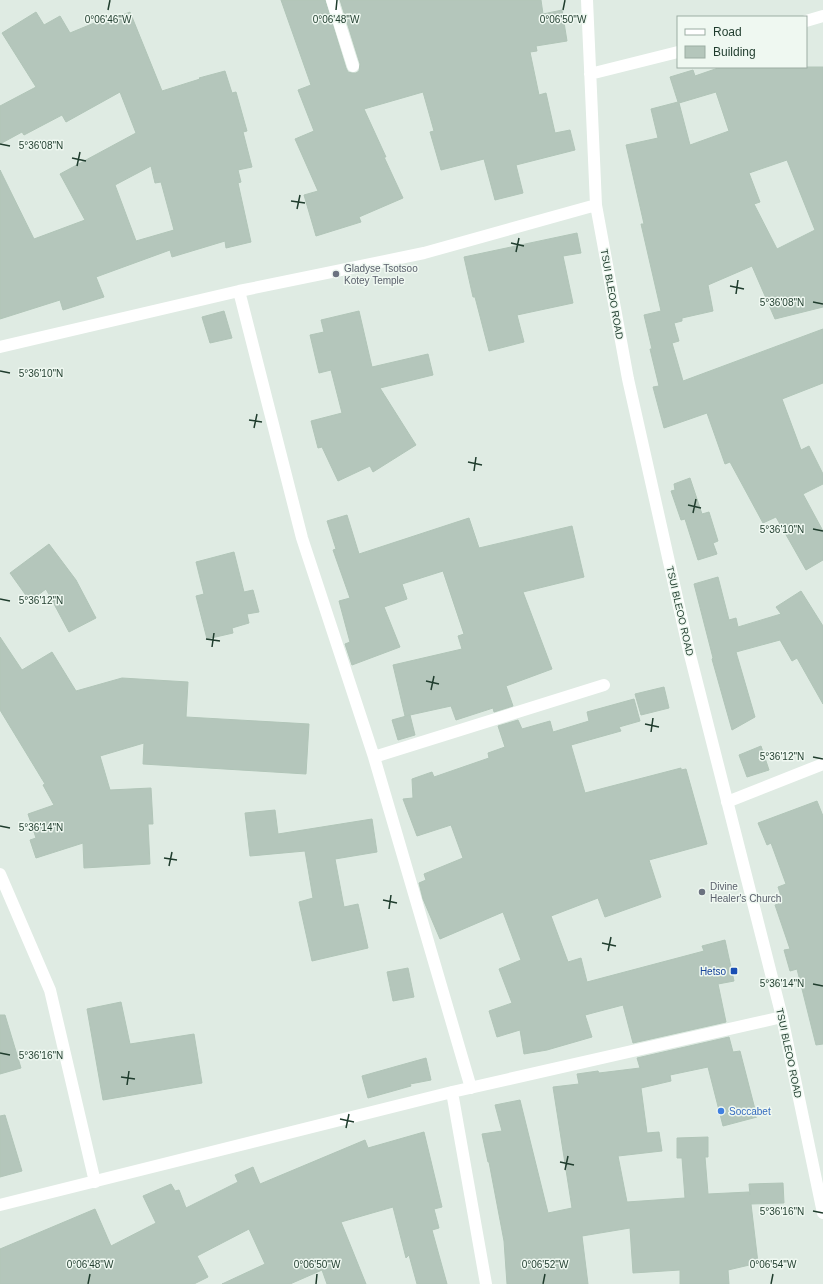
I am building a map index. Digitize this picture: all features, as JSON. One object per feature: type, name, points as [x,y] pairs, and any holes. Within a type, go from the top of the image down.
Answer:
[{"type":"street","points":[[332,0],[353,66]]},
{"type":"street","name":"TSUI BLEOO ROAD","points":[[587,0],[596,205],[628,379],[689,651],[782,1017],[823,1213]]},
{"type":"street","points":[[807,21],[823,16]]},
{"type":"street","points":[[590,74],[677,52]]},
{"type":"street","points":[[0,347],[239,292],[424,253],[596,205]]},
{"type":"street","points":[[239,292],[302,538],[374,757],[471,1088]]},
{"type":"street","points":[[374,757],[604,685]]},
{"type":"street","points":[[727,802],[823,764]]},
{"type":"street","points":[[0,874],[50,990],[95,1182]]},
{"type":"street","points":[[0,1205],[452,1092],[782,1017]]},
{"type":"street","points":[[452,1092],[486,1284]]},
{"type":"building","points":[[281,0],[325,0],[346,68],[348,72],[352,73],[359,71],[360,64],[340,0],[541,0],[543,14],[562,10],[567,41],[536,46],[537,51],[530,52],[539,95],[546,93],[555,133],[570,130],[575,150],[516,165],[523,193],[495,200],[484,159],[441,170],[430,132],[434,131],[423,92],[364,109],[403,198],[359,217],[361,222],[316,236],[304,195],[318,191],[295,139],[314,131],[298,90],[311,85]]},
{"type":"building","points":[[36,12],[44,25],[60,16],[70,33],[116,14],[117,17],[130,12],[162,91],[225,71],[232,93],[236,92],[247,131],[243,132],[252,167],[238,170],[241,182],[238,183],[251,242],[226,248],[225,241],[172,257],[170,250],[96,277],[104,297],[63,310],[60,300],[0,319],[0,170],[34,239],[85,220],[60,174],[136,133],[120,92],[66,122],[62,115],[24,135],[22,132],[0,144],[0,106],[36,87],[2,33]],"holes":[[[151,166],[155,183],[161,182],[174,230],[136,241],[115,185]]]},
{"type":"building","points":[[823,67],[823,307],[775,319],[752,266],[708,285],[713,311],[682,318],[682,321],[674,323],[679,341],[672,343],[683,381],[823,329],[823,383],[782,399],[801,450],[809,446],[823,474],[823,484],[803,494],[823,531],[823,560],[806,570],[776,517],[763,523],[730,462],[725,464],[707,413],[664,428],[653,387],[659,386],[644,315],[661,311],[641,224],[644,224],[626,145],[658,138],[651,109],[678,102],[670,77],[693,70],[695,76],[718,68]],"holes":[[[716,92],[729,131],[690,145],[679,103]],[[787,160],[815,230],[777,249],[754,204],[760,202],[749,173]]]},
{"type":"building","points":[[577,233],[581,253],[563,256],[573,303],[517,315],[524,342],[489,351],[475,297],[473,297],[464,257]]},
{"type":"building","points":[[224,311],[232,338],[210,343],[202,317]]},
{"type":"building","points":[[359,311],[372,367],[428,354],[433,375],[380,388],[416,445],[373,472],[370,466],[338,481],[322,447],[318,448],[311,421],[342,413],[331,370],[319,373],[310,335],[324,332],[321,320]]},
{"type":"building","points":[[690,478],[702,514],[709,512],[718,541],[713,543],[717,554],[698,560],[685,519],[681,520],[671,491],[675,490],[674,484]]},
{"type":"building","points":[[347,515],[359,554],[469,518],[479,548],[572,526],[584,577],[523,592],[552,669],[506,686],[513,706],[494,712],[493,708],[456,720],[451,706],[405,716],[393,665],[462,649],[458,636],[464,634],[443,571],[402,584],[407,599],[384,607],[400,647],[352,665],[345,644],[350,642],[339,601],[350,598],[333,550],[336,549],[327,521]]},
{"type":"building","points":[[49,544],[76,580],[96,618],[69,632],[46,589],[30,601],[10,573]]},
{"type":"building","points":[[234,552],[244,592],[253,590],[259,612],[247,614],[249,623],[232,628],[233,633],[207,639],[196,596],[204,594],[196,562]]},
{"type":"building","points":[[718,577],[729,620],[736,618],[738,627],[781,614],[776,607],[801,591],[823,626],[823,704],[797,658],[792,661],[780,640],[736,652],[755,717],[732,730],[712,659],[713,658],[694,584]]},
{"type":"building","points":[[0,637],[22,670],[52,652],[76,691],[122,678],[188,682],[186,717],[309,724],[306,774],[143,764],[144,743],[100,756],[110,790],[151,788],[153,824],[148,824],[150,864],[84,868],[83,843],[36,858],[30,840],[36,838],[28,814],[54,805],[43,785],[45,784],[0,710]]},
{"type":"building","points":[[664,687],[669,708],[641,715],[635,694]]},
{"type":"building","points":[[634,699],[640,721],[619,727],[621,731],[571,745],[585,793],[681,768],[681,770],[686,769],[707,844],[649,860],[661,897],[605,917],[598,898],[551,916],[568,962],[581,958],[587,982],[704,951],[702,946],[725,940],[734,981],[718,984],[726,1022],[633,1043],[623,1005],[585,1015],[592,1037],[547,1050],[524,1054],[520,1030],[497,1037],[489,1011],[512,1003],[499,969],[521,960],[503,912],[440,939],[423,899],[419,883],[426,880],[424,874],[463,858],[451,825],[417,836],[403,799],[413,798],[412,779],[432,772],[434,777],[489,758],[488,753],[505,747],[498,726],[518,720],[522,729],[550,721],[553,732],[589,721],[587,712]]},
{"type":"building","points":[[410,715],[415,735],[398,740],[392,720]]},
{"type":"building","points":[[761,746],[769,770],[747,777],[739,755]]},
{"type":"building","points":[[817,801],[823,816],[823,1044],[816,1045],[797,969],[790,971],[784,950],[790,949],[775,905],[783,902],[778,887],[786,884],[771,843],[767,845],[758,823]]},
{"type":"building","points":[[275,810],[278,834],[372,819],[377,852],[335,859],[344,907],[358,904],[368,948],[312,961],[299,902],[313,898],[305,851],[250,856],[245,813]]},
{"type":"building","points":[[408,968],[414,997],[393,1001],[387,972]]},
{"type":"building","points":[[121,1002],[130,1044],[194,1034],[202,1083],[103,1100],[87,1009]]},
{"type":"building","points":[[0,1015],[5,1015],[21,1068],[0,1074]]},
{"type":"building","points":[[729,1037],[733,1052],[740,1051],[757,1117],[723,1126],[708,1067],[670,1075],[671,1081],[641,1088],[647,1133],[659,1132],[662,1151],[618,1156],[627,1202],[685,1198],[682,1158],[677,1158],[677,1138],[708,1137],[708,1157],[705,1157],[708,1194],[749,1192],[750,1195],[749,1184],[783,1183],[784,1203],[751,1204],[758,1263],[728,1270],[729,1284],[680,1284],[680,1270],[633,1273],[630,1228],[582,1236],[588,1284],[507,1284],[504,1241],[489,1162],[482,1134],[502,1131],[495,1105],[520,1100],[548,1213],[572,1208],[553,1087],[579,1084],[577,1074],[640,1068],[637,1058]]},
{"type":"building","points":[[426,1058],[431,1080],[410,1084],[411,1086],[368,1098],[362,1076]]},
{"type":"building","points":[[5,1115],[22,1171],[0,1177],[0,1116]]},
{"type":"building","points":[[424,1132],[442,1207],[434,1209],[439,1228],[432,1230],[447,1284],[417,1284],[409,1255],[406,1258],[393,1207],[341,1222],[366,1284],[327,1284],[322,1270],[290,1284],[222,1284],[265,1264],[249,1229],[197,1256],[208,1277],[194,1284],[0,1284],[0,1249],[95,1209],[111,1246],[156,1223],[143,1196],[171,1184],[175,1191],[179,1190],[186,1208],[238,1182],[235,1175],[253,1167],[260,1184],[365,1140],[368,1148]]},
{"type":"place","name":"Gladyse Tsotsoo Kotey Temple","points":[[336,274]]},
{"type":"place","name":"Divine Healer's Church","points":[[702,892]]},
{"type":"place","name":"Hetso","points":[[734,971]]},
{"type":"place","name":"Soccabet","points":[[721,1111]]}]
